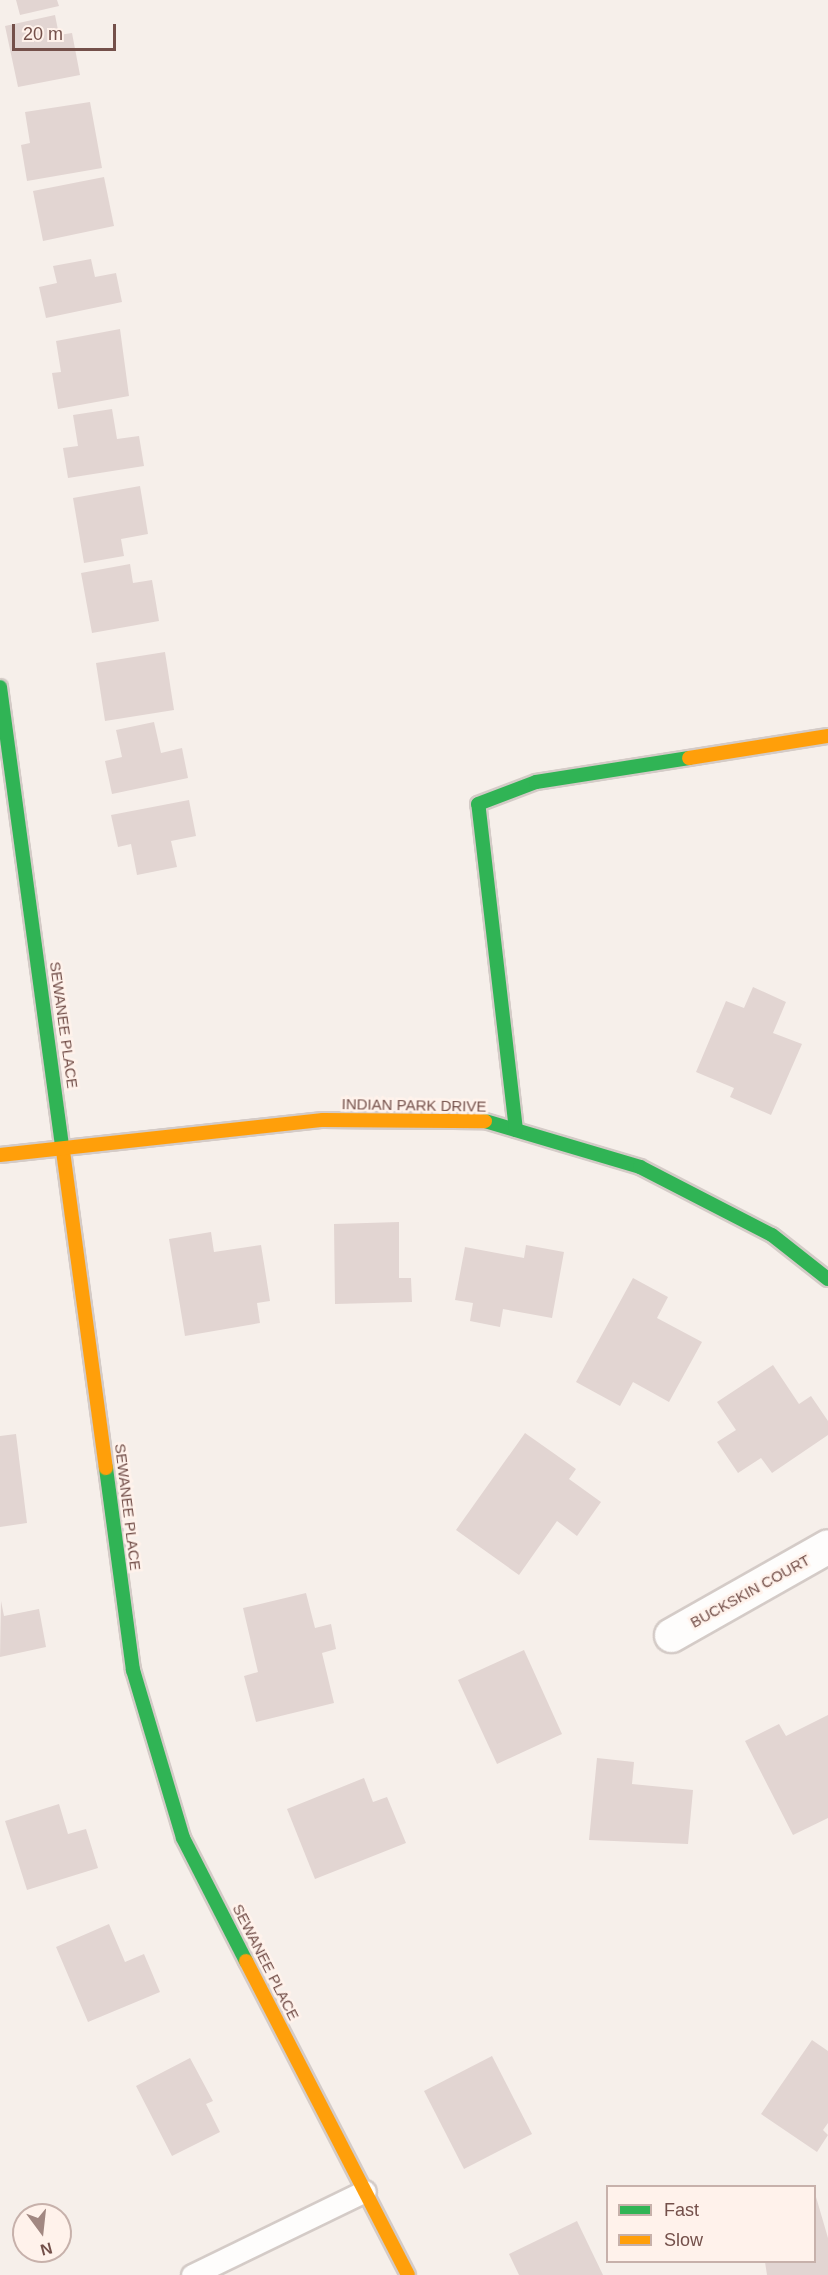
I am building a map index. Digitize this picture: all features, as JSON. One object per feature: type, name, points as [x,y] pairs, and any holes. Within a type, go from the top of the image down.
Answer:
[{"type":"street","name":"SEWANEE PLACE","points":[[0,687],[65,1147],[133,1670],[183,1838],[408,2275]]},
{"type":"street","points":[[516,1130],[478,804],[536,782],[828,736]]},
{"type":"street","name":"INDIAN PARK DRIVE","points":[[0,1155],[322,1120],[484,1121],[639,1167],[772,1235],[828,1279]]},
{"type":"street","name":"BUCKSKIN COURT","points":[[671,1635],[828,1546]]},
{"type":"lane","points":[[192,2275],[365,2191]]},
{"type":"building","points":[[16,0],[57,0],[59,6],[20,15]]},
{"type":"building","points":[[55,15],[59,35],[72,33],[80,75],[18,87],[5,26]]},
{"type":"building","points":[[90,102],[102,168],[27,181],[21,145],[30,143],[25,112]]},
{"type":"building","points":[[104,177],[114,226],[43,241],[33,191]]},
{"type":"building","points":[[91,259],[95,277],[116,273],[122,302],[46,318],[39,287],[57,283],[53,266]]},
{"type":"building","points":[[120,329],[129,396],[58,409],[52,373],[61,372],[56,341]]},
{"type":"building","points":[[112,409],[117,439],[139,436],[144,466],[68,478],[63,448],[78,446],[73,415]]},
{"type":"building","points":[[140,486],[148,534],[121,539],[124,556],[84,563],[73,498]]},
{"type":"building","points":[[130,564],[133,583],[152,580],[159,621],[92,633],[81,573]]},
{"type":"building","points":[[165,652],[174,710],[105,721],[96,663]]},
{"type":"building","points":[[154,722],[161,753],[182,748],[188,778],[112,794],[105,761],[122,757],[116,730]]},
{"type":"building","points":[[189,800],[196,836],[171,841],[177,867],[137,875],[131,844],[118,847],[111,815]]},
{"type":"building","points":[[753,987],[786,1002],[773,1033],[802,1044],[771,1115],[730,1097],[734,1088],[696,1072],[726,1001],[744,1008]]},
{"type":"building","points":[[399,1222],[399,1278],[411,1278],[412,1302],[335,1304],[334,1224]]},
{"type":"building","points":[[211,1232],[214,1252],[261,1245],[270,1301],[257,1303],[260,1323],[185,1336],[169,1239]]},
{"type":"building","points":[[526,1245],[564,1252],[552,1318],[503,1309],[500,1327],[470,1321],[473,1303],[455,1300],[465,1247],[524,1258]]},
{"type":"building","points":[[633,1278],[668,1297],[657,1318],[702,1342],[669,1402],[633,1382],[620,1406],[576,1382]]},
{"type":"building","points":[[773,1365],[799,1404],[811,1396],[828,1421],[828,1435],[772,1473],[761,1458],[738,1473],[717,1442],[736,1430],[717,1402]]},
{"type":"building","points":[[525,1433],[576,1469],[569,1479],[601,1502],[577,1536],[557,1521],[519,1575],[456,1530]]},
{"type":"building","points":[[16,1434],[27,1523],[0,1527],[0,1436]]},
{"type":"building","points":[[306,1593],[315,1628],[331,1624],[336,1649],[322,1653],[334,1703],[256,1722],[244,1676],[258,1672],[243,1608]]},
{"type":"building","points":[[1,1601],[4,1616],[39,1609],[46,1647],[0,1657]]},
{"type":"building","points":[[524,1650],[562,1734],[497,1764],[458,1680]]},
{"type":"building","points":[[828,1715],[828,1818],[793,1835],[745,1741],[779,1724],[786,1736]]},
{"type":"building","points":[[597,1758],[634,1762],[632,1784],[693,1790],[688,1844],[589,1840]]},
{"type":"building","points":[[364,1778],[373,1802],[387,1797],[406,1843],[315,1879],[287,1809]]},
{"type":"building","points":[[59,1804],[68,1834],[86,1829],[98,1868],[27,1890],[5,1821]]},
{"type":"building","points":[[109,1924],[125,1962],[144,1954],[160,1992],[88,2022],[56,1947]]},
{"type":"building","points":[[812,2040],[828,2051],[828,2123],[823,2130],[828,2135],[817,2152],[761,2114]]},
{"type":"building","points":[[492,2056],[532,2134],[464,2169],[424,2091]]},
{"type":"building","points":[[190,2058],[213,2101],[206,2104],[220,2132],[172,2156],[136,2086]]},
{"type":"building","points":[[816,2197],[828,2238],[828,2275],[767,2275],[765,2263],[816,2263]]},
{"type":"building","points":[[577,2221],[603,2275],[519,2275],[509,2254]]},
{"type":"traffic: fast","points":[[0,687],[63,1151]]},
{"type":"traffic: fast","points":[[516,1130],[478,804],[536,782],[689,758]]},
{"type":"traffic: fast","points":[[485,1121],[640,1167],[772,1235],[828,1279]]},
{"type":"traffic: fast","points":[[106,1468],[133,1670],[183,1838],[246,1961]]},
{"type":"traffic: slow","points":[[689,758],[828,736]]},
{"type":"traffic: slow","points":[[0,1155],[323,1120],[485,1121]]},
{"type":"traffic: slow","points":[[63,1151],[106,1468]]},
{"type":"traffic: slow","points":[[246,1961],[408,2275]]}]
